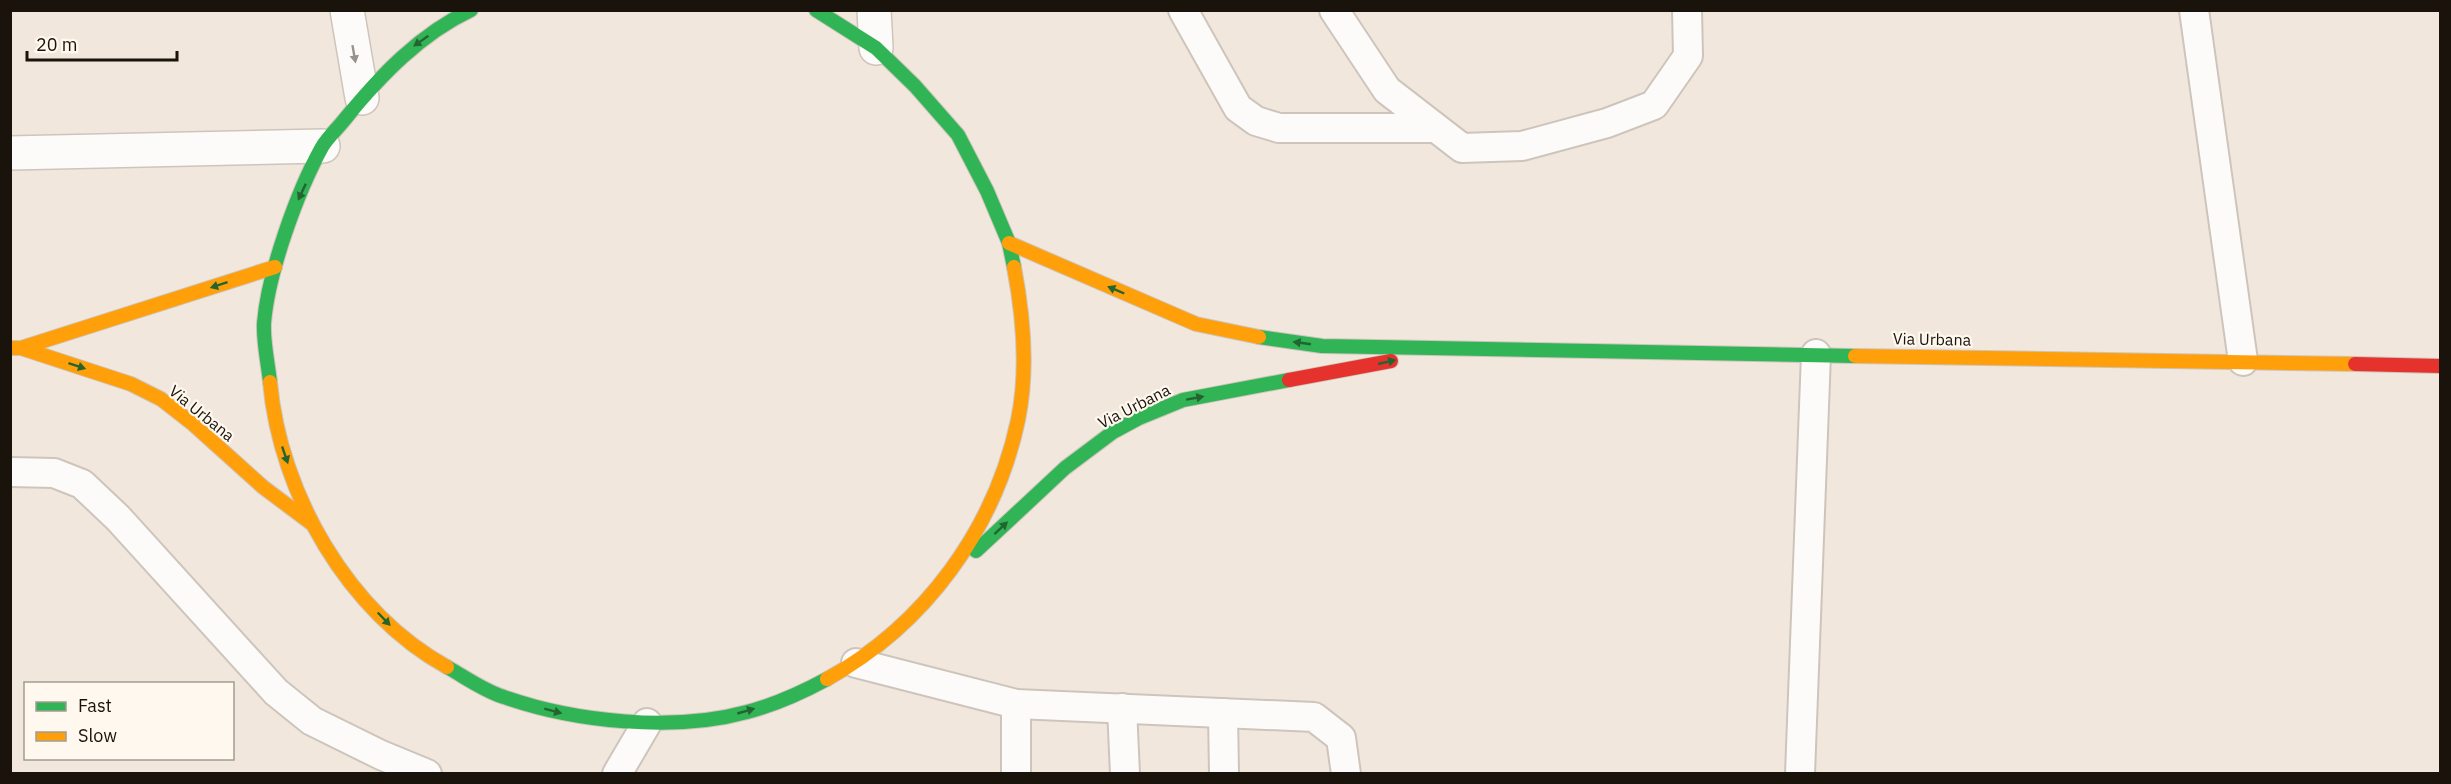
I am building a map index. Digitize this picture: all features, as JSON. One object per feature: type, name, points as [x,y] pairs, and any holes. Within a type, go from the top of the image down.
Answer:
[{"type":"main road","points":[[471,10],[454,18],[410,49],[362,98],[323,146],[295,206],[275,267],[264,324],[271,398],[283,450],[310,523],[344,577],[391,627],[430,658],[502,697],[573,716],[647,723],[715,718],[748,712],[816,685],[856,663],[908,619],[943,582],[982,523],[1001,478],[1018,420],[1023,361],[1020,298],[1009,243],[987,192],[958,135],[915,86],[876,48],[816,10]]},
{"type":"main road","name":"Via Urbana","points":[[1009,243],[1196,324],[1322,346],[2440,366]]},
{"type":"main road","name":"Via Urbana","points":[[16,348],[275,267]]},
{"type":"main road","name":"Via Urbana","points":[[16,348],[131,384],[161,399],[310,523]]},
{"type":"main road","name":"Via Urbana","points":[[943,582],[1065,468],[1113,432],[1139,418],[1183,400],[1379,364],[1424,348]]},
{"type":"street","points":[[347,10],[362,98]]},
{"type":"street","points":[[874,10],[876,48]]},
{"type":"street","points":[[10,153],[323,146]]},
{"type":"lane","points":[[1184,10],[1238,108],[1256,121],[1279,128],[1435,128]]},
{"type":"lane","points":[[1334,10],[1387,90],[1461,148],[1522,146],[1607,123],[1654,105],[1688,56],[1687,10]]},
{"type":"lane","points":[[2194,10],[2243,361]]},
{"type":"lane","points":[[1800,774],[1816,354]]},
{"type":"lane","points":[[10,472],[54,473],[82,484],[118,518],[276,692],[312,721],[381,755],[428,774]]},
{"type":"lane","points":[[856,663],[1016,704],[1314,717],[1341,738],[1346,774]]},
{"type":"lane","points":[[1016,704],[1016,774]]},
{"type":"lane","points":[[1122,708],[1125,774]]},
{"type":"lane","points":[[1223,713],[1224,774]]},
{"type":"lane","points":[[616,774],[647,723]]},
{"type":"traffic: fast","points":[[270,382],[264,323],[271,281],[285,233],[312,165],[330,136],[372,87],[402,57],[435,31],[471,10]]},
{"type":"traffic: fast","points":[[816,10],[876,48],[915,86],[958,135],[987,191],[1009,243],[1014,267]]},
{"type":"traffic: fast","points":[[1259,337],[1322,346],[1855,356]]},
{"type":"traffic: fast","points":[[976,551],[1065,468],[1113,432],[1139,418],[1183,400],[1289,380]]},
{"type":"traffic: fast","points":[[447,667],[489,691],[532,706],[593,718],[657,723],[688,722],[747,712],[788,698],[827,679]]},
{"type":"traffic: slow","points":[[1009,243],[1196,324],[1259,337]]},
{"type":"traffic: slow","points":[[21,348],[275,267]]},
{"type":"traffic: slow","points":[[827,679],[862,657],[895,631],[924,602],[951,570],[973,536],[992,499],[1007,460],[1018,420],[1023,382],[1020,304],[1014,267]]},
{"type":"traffic: slow","points":[[10,348],[21,348],[131,384],[161,399],[193,424],[263,487],[311,523]]},
{"type":"traffic: slow","points":[[1855,356],[2355,364]]},
{"type":"traffic: slow","points":[[270,382],[276,424],[288,466],[304,507],[325,546],[350,582],[379,615],[411,644],[447,667]]},
{"type":"traffic: jam","points":[[1289,380],[1391,361]]},
{"type":"traffic: jam","points":[[2355,364],[2440,366]]}]
